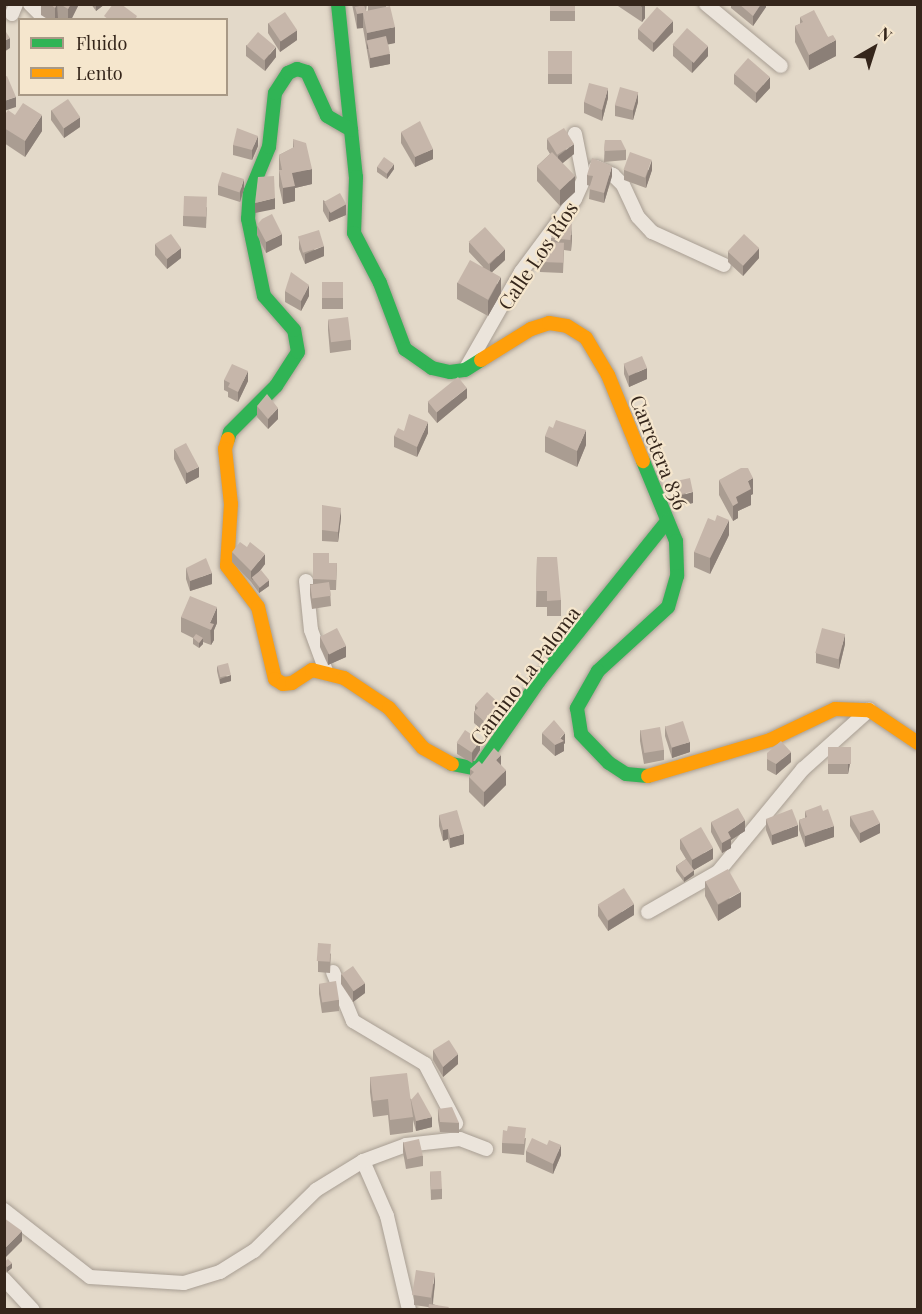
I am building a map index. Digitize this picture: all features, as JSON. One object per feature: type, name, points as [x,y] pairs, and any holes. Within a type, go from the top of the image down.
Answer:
[{"type":"street","points":[[30,4],[44,18]]},
{"type":"street","points":[[338,4],[356,177],[354,233],[381,283],[396,330],[405,349],[432,368],[465,370]]},
{"type":"street","points":[[706,4],[781,66]]},
{"type":"street","points":[[306,581],[311,630],[326,672],[312,670],[292,683],[283,684],[270,669],[258,607],[227,566],[231,504],[225,449],[230,432],[276,386],[298,352],[294,330],[264,296],[248,219],[250,193],[269,147],[275,93],[288,73],[297,69],[307,72],[327,116],[351,130]]},
{"type":"street","name":"Calle Los Ríos","points":[[465,370],[521,272],[575,199],[584,179],[575,134]]},
{"type":"street","points":[[582,166],[600,167],[613,175],[623,185],[638,217],[652,232],[724,265]]},
{"type":"street","name":"Carretera 836","points":[[465,370],[531,329],[549,323],[567,326],[586,338],[608,375],[676,541],[674,595],[668,607],[598,671],[578,708],[581,734],[601,756],[626,774],[645,777],[770,740],[835,709],[869,710]]},
{"type":"street","name":"Camino La Paloma","points":[[326,672],[345,678],[388,708],[423,748],[446,763],[478,769],[539,681],[667,521]]},
{"type":"street","points":[[648,912],[718,872],[803,769],[869,710],[918,743]]},
{"type":"street","points":[[333,972],[353,1021],[425,1064],[456,1122],[460,1139]]},
{"type":"street","points":[[4,1210],[90,1277],[184,1283],[220,1272],[254,1251],[316,1190],[363,1161],[406,1144],[460,1139],[486,1149]]},
{"type":"street","points":[[363,1161],[387,1216],[409,1310]]},
{"type":"street","points":[[4,1279],[33,1310]]},
{"type":"building","points":[[60,4],[71,4],[68,9]]},
{"type":"building","points":[[113,4],[121,4],[137,16],[136,18],[106,18],[104,16]]},
{"type":"building","points":[[550,4],[575,4],[575,11],[550,11]]},
{"type":"building","points":[[739,4],[761,4],[753,16]]},
{"type":"building","points":[[364,5],[366,11],[390,6],[395,27],[367,33],[363,13],[357,14],[355,7]]},
{"type":"building","points":[[657,7],[673,21],[654,43],[638,29]]},
{"type":"building","points":[[814,10],[828,37],[833,35],[836,40],[809,55],[795,26],[803,22],[800,17]]},
{"type":"building","points":[[285,12],[297,30],[281,41],[268,23]]},
{"type":"building","points":[[687,28],[708,46],[694,63],[673,45]]},
{"type":"building","points":[[4,29],[10,38],[4,41]]},
{"type":"building","points":[[258,32],[276,47],[264,61],[246,46]]},
{"type":"building","points":[[386,36],[390,54],[371,58],[367,40]]},
{"type":"building","points":[[548,51],[572,51],[572,74],[548,74]]},
{"type":"building","points":[[748,58],[770,77],[756,93],[734,74]]},
{"type":"building","points":[[7,76],[16,97],[4,101],[4,77]]},
{"type":"building","points":[[589,83],[608,88],[602,110],[584,102]]},
{"type":"building","points":[[620,87],[638,92],[633,111],[615,105]]},
{"type":"building","points":[[68,99],[80,117],[64,128],[51,110]]},
{"type":"building","points":[[23,103],[42,115],[25,141],[4,128],[4,116],[8,110],[15,115]]},
{"type":"building","points":[[420,121],[433,149],[415,157],[401,132]]},
{"type":"building","points":[[237,128],[258,136],[252,150],[233,145]]},
{"type":"building","points":[[564,128],[574,144],[557,155],[547,139]]},
{"type":"building","points":[[293,139],[306,143],[312,169],[292,173],[295,186],[283,188],[279,170],[282,170],[279,155],[294,147]]},
{"type":"building","points":[[605,140],[621,140],[626,150],[604,151]]},
{"type":"building","points":[[552,152],[575,176],[560,190],[537,167]]},
{"type":"building","points":[[630,152],[652,160],[645,178],[624,170]]},
{"type":"building","points":[[384,157],[394,164],[387,174],[377,167]]},
{"type":"building","points":[[592,158],[612,166],[604,193],[589,189],[593,176],[587,175]]},
{"type":"building","points":[[222,172],[244,179],[240,192],[218,185]]},
{"type":"building","points":[[274,176],[275,198],[255,203],[258,177]]},
{"type":"building","points":[[340,193],[346,204],[331,213],[324,202]]},
{"type":"building","points":[[184,196],[207,197],[206,217],[183,216]]},
{"type":"building","points":[[272,214],[282,234],[266,242],[257,225],[262,219]]},
{"type":"building","points":[[553,222],[572,224],[570,240],[551,238]]},
{"type":"building","points":[[485,227],[505,249],[489,264],[469,242]]},
{"type":"building","points":[[319,230],[324,246],[303,253],[298,236]]},
{"type":"building","points":[[171,234],[181,248],[167,259],[155,244]]},
{"type":"building","points":[[744,234],[759,248],[743,266],[728,252]]},
{"type":"building","points":[[541,242],[564,243],[563,263],[540,262]]},
{"type":"building","points":[[470,260],[501,277],[488,300],[457,283]]},
{"type":"building","points":[[291,272],[309,285],[301,301],[285,291]]},
{"type":"building","points":[[322,282],[343,282],[343,298],[322,298]]},
{"type":"building","points":[[348,317],[351,340],[331,342],[328,319]]},
{"type":"building","points":[[642,356],[647,368],[629,376],[624,364]]},
{"type":"building","points":[[232,364],[248,371],[238,392],[228,387],[230,383],[224,380]]},
{"type":"building","points":[[458,377],[467,388],[437,412],[428,402]]},
{"type":"building","points":[[267,394],[278,408],[268,419],[257,406]]},
{"type":"building","points":[[409,414],[428,422],[417,447],[394,436],[398,428],[404,431]]},
{"type":"building","points":[[556,420],[586,430],[577,451],[545,436],[549,426],[553,428]]},
{"type":"building","points":[[186,443],[199,467],[187,473],[175,449]]},
{"type":"building","points":[[741,468],[748,468],[753,478],[748,481],[751,489],[736,497],[738,503],[733,506],[719,480]]},
{"type":"building","points":[[690,478],[693,492],[679,495],[676,481]]},
{"type":"building","points":[[322,505],[341,508],[338,532],[322,530]]},
{"type":"building","points":[[717,515],[729,520],[710,558],[694,552],[708,518],[715,521]]},
{"type":"building","points":[[240,542],[247,547],[250,542],[265,554],[251,571],[232,552]]},
{"type":"building","points":[[313,553],[329,553],[329,563],[337,563],[336,580],[313,579]]},
{"type":"building","points":[[537,557],[557,557],[561,600],[547,601],[547,591],[536,591]]},
{"type":"building","points":[[206,558],[212,573],[190,581],[186,568]]},
{"type":"building","points":[[261,570],[269,580],[260,588],[252,578]]},
{"type":"building","points":[[329,582],[331,596],[312,599],[310,585]]},
{"type":"building","points":[[190,596],[217,607],[210,623],[214,624],[211,630],[181,617]]},
{"type":"building","points":[[337,628],[346,646],[329,654],[320,637]]},
{"type":"building","points":[[822,628],[845,634],[838,659],[815,653]]},
{"type":"building","points":[[196,634],[203,638],[199,643],[193,638]]},
{"type":"building","points":[[228,663],[231,675],[220,677],[217,666]]},
{"type":"building","points":[[487,692],[504,708],[488,725],[474,712],[478,708],[475,705]]},
{"type":"building","points":[[554,720],[565,733],[560,738],[564,741],[555,745],[542,733]]},
{"type":"building","points":[[683,721],[690,742],[672,748],[665,727]]},
{"type":"building","points":[[660,727],[664,750],[644,753],[640,730]]},
{"type":"building","points":[[465,730],[480,740],[472,753],[457,742]]},
{"type":"building","points":[[781,741],[791,752],[776,764],[767,759],[767,753]]},
{"type":"building","points":[[828,747],[851,747],[851,764],[828,764]]},
{"type":"building","points":[[494,748],[501,755],[496,760],[506,770],[484,792],[469,777],[474,772],[470,769],[479,761],[482,764]]},
{"type":"building","points":[[821,805],[823,811],[828,809],[834,826],[805,836],[799,820],[807,817],[805,811]]},
{"type":"building","points":[[738,808],[745,820],[728,832],[731,838],[722,843],[711,822]]},
{"type":"building","points":[[792,809],[798,825],[772,835],[766,819]]},
{"type":"building","points":[[457,810],[464,834],[450,838],[448,829],[443,830],[439,815]]},
{"type":"building","points":[[873,810],[880,823],[860,833],[850,816]]},
{"type":"building","points":[[701,827],[713,848],[692,860],[680,839]]},
{"type":"building","points":[[686,859],[694,870],[685,877],[676,866]]},
{"type":"building","points":[[728,869],[741,892],[718,904],[705,882]]},
{"type":"building","points":[[624,888],[634,904],[608,921],[598,904]]},
{"type":"building","points":[[318,943],[331,944],[330,962],[317,961]]},
{"type":"building","points":[[353,966],[365,983],[354,991],[342,974]]},
{"type":"building","points":[[336,981],[339,1000],[322,1002],[319,984]]},
{"type":"building","points":[[449,1040],[458,1054],[443,1067],[433,1050]]},
{"type":"building","points":[[407,1073],[413,1117],[390,1120],[388,1099],[373,1101],[370,1077]]},
{"type":"building","points":[[418,1092],[432,1117],[416,1121],[411,1100]]},
{"type":"building","points":[[452,1107],[459,1123],[440,1122],[438,1109]]},
{"type":"building","points":[[508,1126],[526,1128],[524,1144],[502,1143],[503,1130],[507,1131]]},
{"type":"building","points":[[532,1138],[547,1145],[549,1140],[561,1145],[553,1164],[526,1151]]},
{"type":"building","points":[[419,1139],[423,1156],[407,1159],[403,1143]]},
{"type":"building","points":[[441,1171],[442,1189],[431,1190],[430,1172]]},
{"type":"building","points":[[4,1218],[22,1231],[4,1249]]},
{"type":"building","points":[[8,1259],[12,1263],[7,1267],[4,1262]]},
{"type":"building","points":[[416,1270],[435,1273],[431,1298],[412,1295]]},
{"type":"building","points":[[429,1304],[449,1307],[447,1310],[428,1310]]},
{"type":"traffic: fast","points":[[338,4],[356,177],[354,233],[380,283],[405,349],[432,368],[450,372],[465,370],[481,360]]},
{"type":"traffic: fast","points":[[228,439],[230,432],[276,386],[298,352],[294,330],[264,296],[248,219],[250,193],[269,147],[275,93],[288,73],[297,69],[307,72],[327,116],[351,130]]},
{"type":"traffic: fast","points":[[643,461],[676,541],[677,576],[668,607],[598,671],[577,708],[581,734],[609,763],[626,774],[648,776]]},
{"type":"traffic: fast","points":[[452,764],[478,769],[539,681],[667,521]]},
{"type":"traffic: slow","points":[[481,360],[531,329],[549,323],[567,326],[586,338],[608,375],[643,461]]},
{"type":"traffic: slow","points":[[228,439],[225,449],[231,504],[227,566],[258,607],[275,679],[283,684],[292,683],[312,670],[344,678],[389,708],[423,748],[452,764]]},
{"type":"traffic: slow","points":[[648,776],[770,740],[835,709],[869,710],[918,743]]}]
